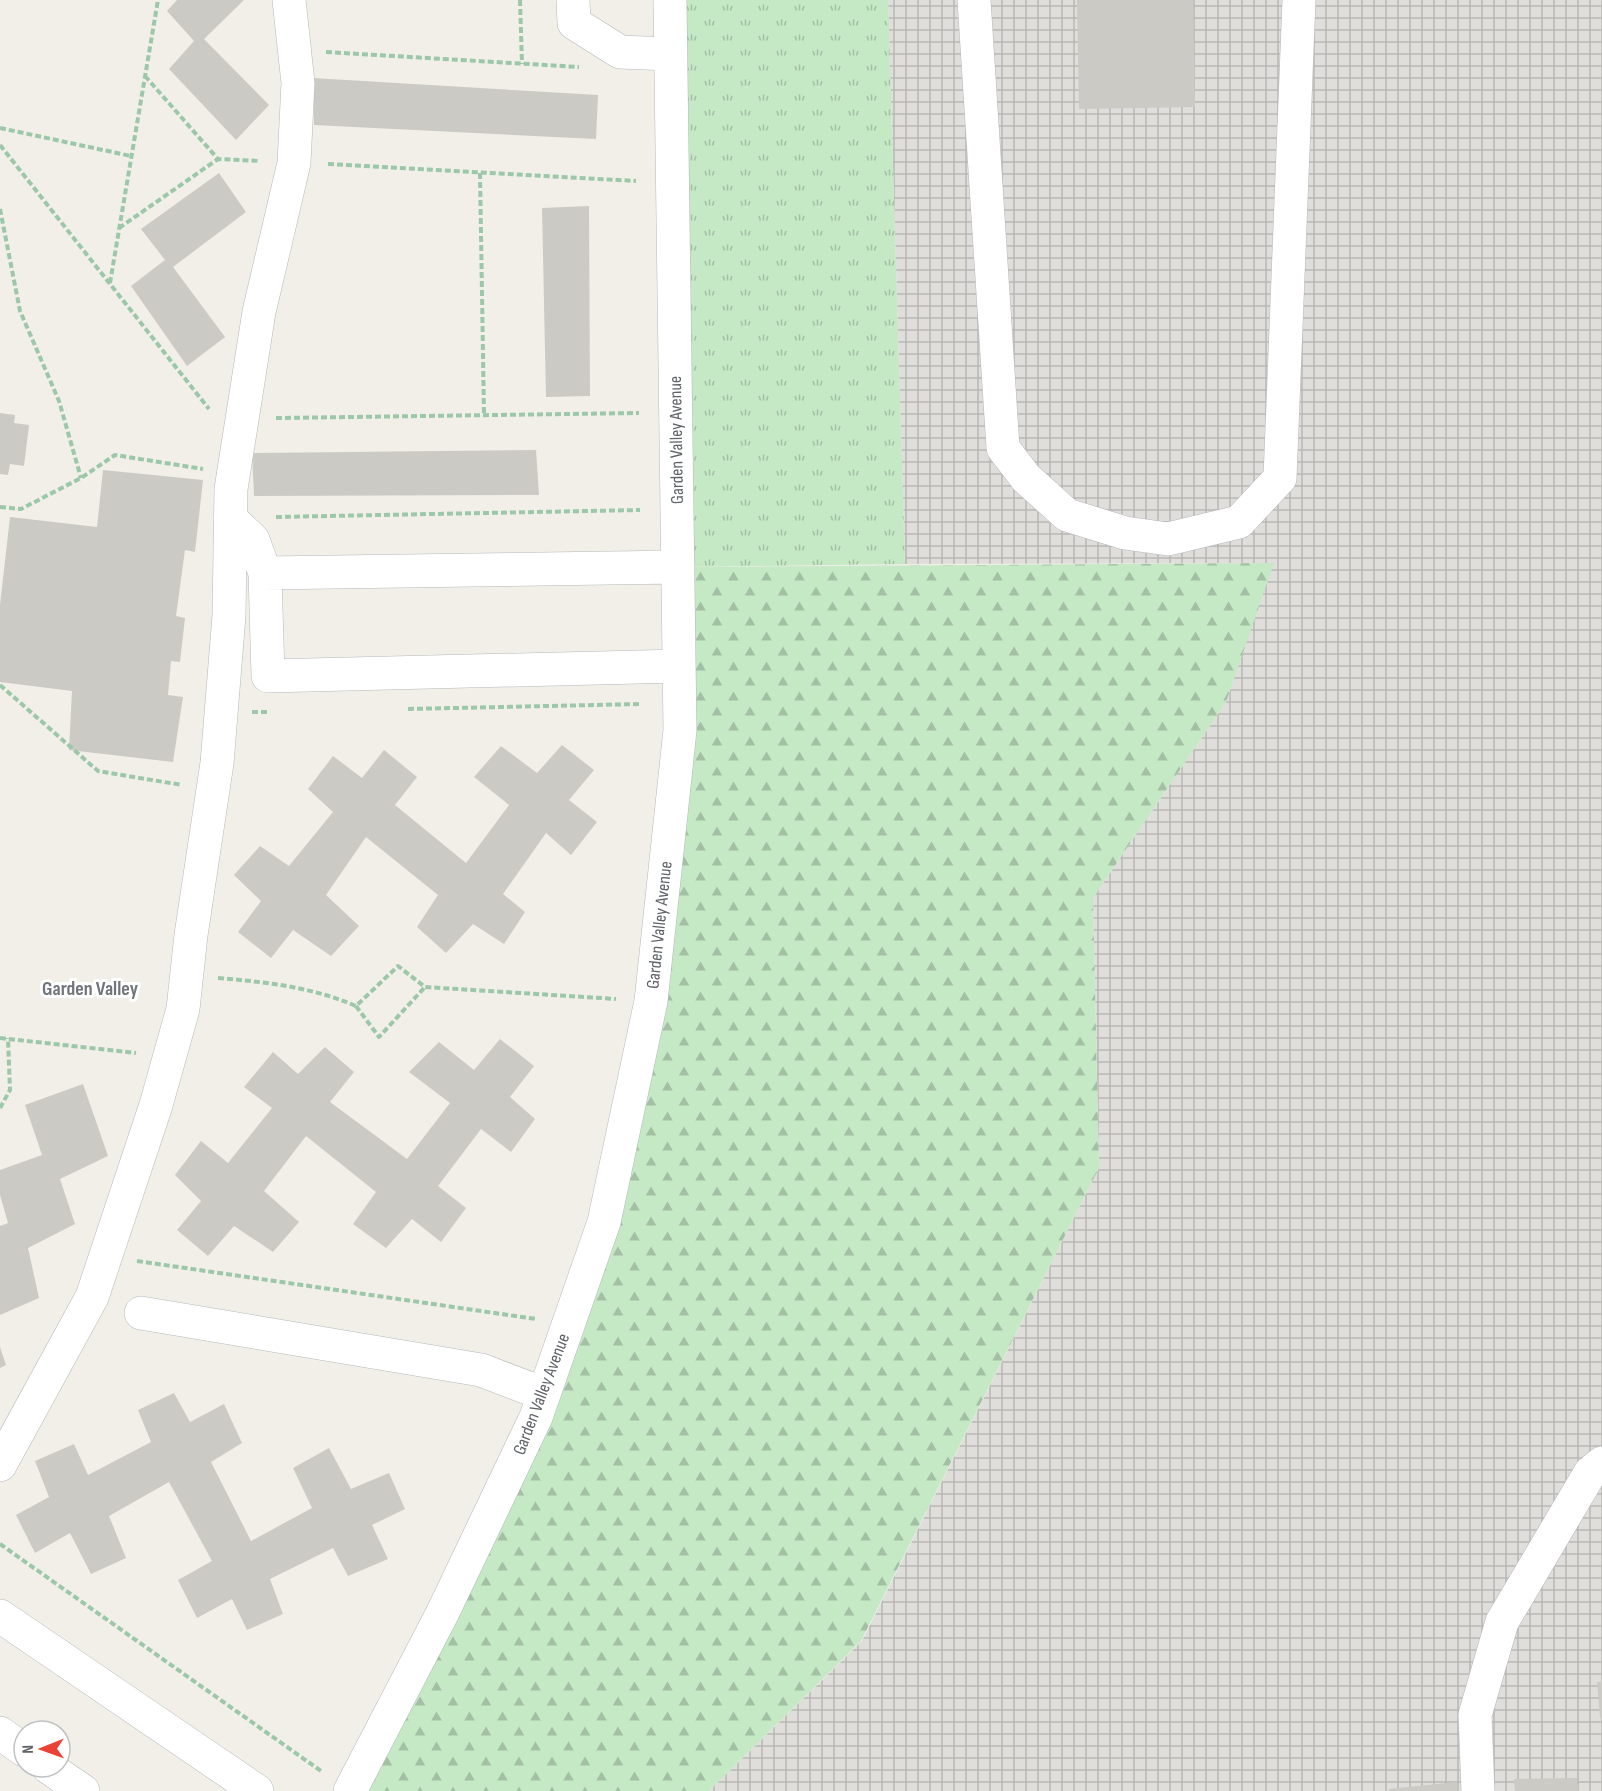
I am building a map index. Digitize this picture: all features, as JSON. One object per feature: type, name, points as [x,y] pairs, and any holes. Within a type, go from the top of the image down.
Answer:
[{"type":"street","points":[[0,1465],[92,1297],[170,1057],[183,1009],[213,790],[221,712],[229,616],[230,518],[238,446],[259,312],[294,163],[298,83],[289,0]]},
{"type":"street","points":[[573,0],[574,23],[620,52],[670,54]]},
{"type":"street","name":"Garden Valley Avenue","points":[[350,1791],[443,1612],[536,1417],[604,1222],[651,1001],[680,730],[670,0]]},
{"type":"street","points":[[974,0],[1003,448],[1026,478],[1067,515],[1125,533],[1168,539],[1239,522],[1280,478],[1299,0]]},
{"type":"street","points":[[230,518],[253,540],[265,573],[268,676],[679,666]]},
{"type":"street","points":[[265,573],[678,567]]},
{"type":"street","points":[[141,1313],[481,1370],[544,1394]]},
{"type":"street","points":[[1478,1791],[1474,1715],[1502,1622],[1590,1473],[1602,1463]]},
{"type":"street","points":[[0,1616],[257,1791]]},
{"type":"street","points":[[66,1779],[83,1791]]},
{"type":"path","points":[[110,284],[158,0]]},
{"type":"path","points":[[520,0],[522,64]]},
{"type":"path","points":[[294,50],[589,68]]},
{"type":"path","points":[[145,76],[218,159]]},
{"type":"path","points":[[0,128],[131,156]]},
{"type":"path","points":[[0,145],[238,446]]},
{"type":"path","points":[[119,228],[218,159],[636,181]]},
{"type":"path","points":[[480,172],[484,415]]},
{"type":"path","points":[[0,209],[20,311],[59,401],[81,478]]},
{"type":"path","points":[[0,507],[21,509],[81,478],[115,455],[238,446],[484,415],[639,413]]},
{"type":"path","points":[[230,518],[640,510]]},
{"type":"path","points":[[0,685],[98,771],[213,790]]},
{"type":"path","points":[[396,709],[641,704]]},
{"type":"path","points":[[221,712],[279,711]]},
{"type":"path","points":[[356,1006],[398,966],[425,987],[616,999]]},
{"type":"path","points":[[186,975],[276,984],[328,994],[356,1006],[379,1037],[425,987]]},
{"type":"path","points":[[0,1038],[170,1057]]},
{"type":"path","points":[[0,1108],[10,1090],[8,1038]]},
{"type":"path","points":[[105,1257],[537,1319]]},
{"type":"path","points":[[0,1544],[321,1772]]},
{"type":"shaded area","points":[[888,0],[1602,0],[1602,1791],[709,1791],[862,1641],[1099,1168],[1093,898],[1226,702],[1273,563],[905,564]]},
{"type":"green space","points":[[670,0],[888,0],[905,564],[678,567]]},
{"type":"green space","points":[[1274,563],[1226,702],[1093,898],[1099,1168],[861,1641],[709,1791],[350,1791],[536,1417],[651,1001],[678,567]]},
{"type":"building","points":[[177,0],[244,0],[204,39],[269,105],[236,140],[169,69],[194,41],[167,11]]},
{"type":"building","points":[[1077,0],[1193,0],[1195,107],[1079,109]]},
{"type":"building","points":[[313,78],[598,95],[596,139],[314,125]]},
{"type":"building","points":[[219,173],[246,212],[173,267],[225,337],[187,366],[131,286],[165,260],[141,229]]},
{"type":"building","points":[[589,206],[590,396],[546,397],[542,208]]},
{"type":"building","points":[[0,413],[15,415],[14,423],[29,425],[24,466],[10,464],[8,475],[0,474]]},
{"type":"building","points":[[536,450],[539,495],[254,496],[252,453]]},
{"type":"building","points":[[103,470],[203,480],[195,552],[185,550],[176,616],[185,618],[180,662],[171,661],[168,695],[183,697],[173,762],[69,750],[72,691],[0,682],[0,605],[10,517],[97,527]]},
{"type":"building","points":[[562,745],[594,770],[569,800],[597,822],[571,855],[546,833],[503,894],[525,912],[504,944],[473,924],[446,953],[417,927],[438,895],[366,837],[326,895],[359,926],[331,956],[293,930],[271,958],[238,932],[261,901],[234,875],[260,846],[289,866],[333,812],[308,789],[333,756],[362,778],[384,750],[417,777],[395,805],[466,863],[509,805],[474,777],[501,746],[537,773]]},
{"type":"building","points":[[500,1039],[534,1066],[510,1097],[535,1119],[511,1152],[481,1129],[438,1186],[466,1208],[441,1242],[412,1219],[386,1248],[353,1224],[376,1192],[306,1136],[264,1191],[299,1222],[273,1252],[234,1226],[208,1256],[177,1230],[201,1201],[175,1175],[201,1141],[228,1163],[272,1108],[244,1087],[273,1052],[298,1074],[325,1047],[354,1072],[330,1102],[407,1159],[450,1103],[409,1072],[439,1042],[474,1070]]},
{"type":"building","points":[[83,1084],[108,1156],[60,1179],[75,1224],[28,1248],[39,1298],[0,1315],[0,1226],[8,1223],[0,1195],[0,1170],[42,1155],[25,1105]]},
{"type":"building","points":[[0,1347],[6,1365],[0,1368]]},
{"type":"building","points":[[174,1393],[190,1422],[224,1404],[242,1443],[211,1462],[251,1541],[312,1508],[293,1468],[329,1448],[351,1489],[389,1473],[405,1509],[372,1525],[388,1559],[348,1576],[333,1548],[270,1579],[283,1614],[247,1630],[232,1599],[197,1618],[178,1580],[212,1561],[169,1482],[109,1516],[126,1558],[91,1574],[70,1533],[35,1553],[16,1515],[49,1497],[35,1461],[74,1444],[88,1475],[151,1442],[138,1410]]},
{"type":"building","points":[[1597,1682],[1602,1682],[1602,1718],[1600,1718]]},
{"type":"building","points":[[1577,1778],[1578,1791],[1515,1791],[1514,1779]]},
{"type":"building","points":[[1457,1782],[1457,1791],[1389,1791],[1389,1789]]},
{"type":"district","name":"Garden Valley","points":[[90,988]]}]
